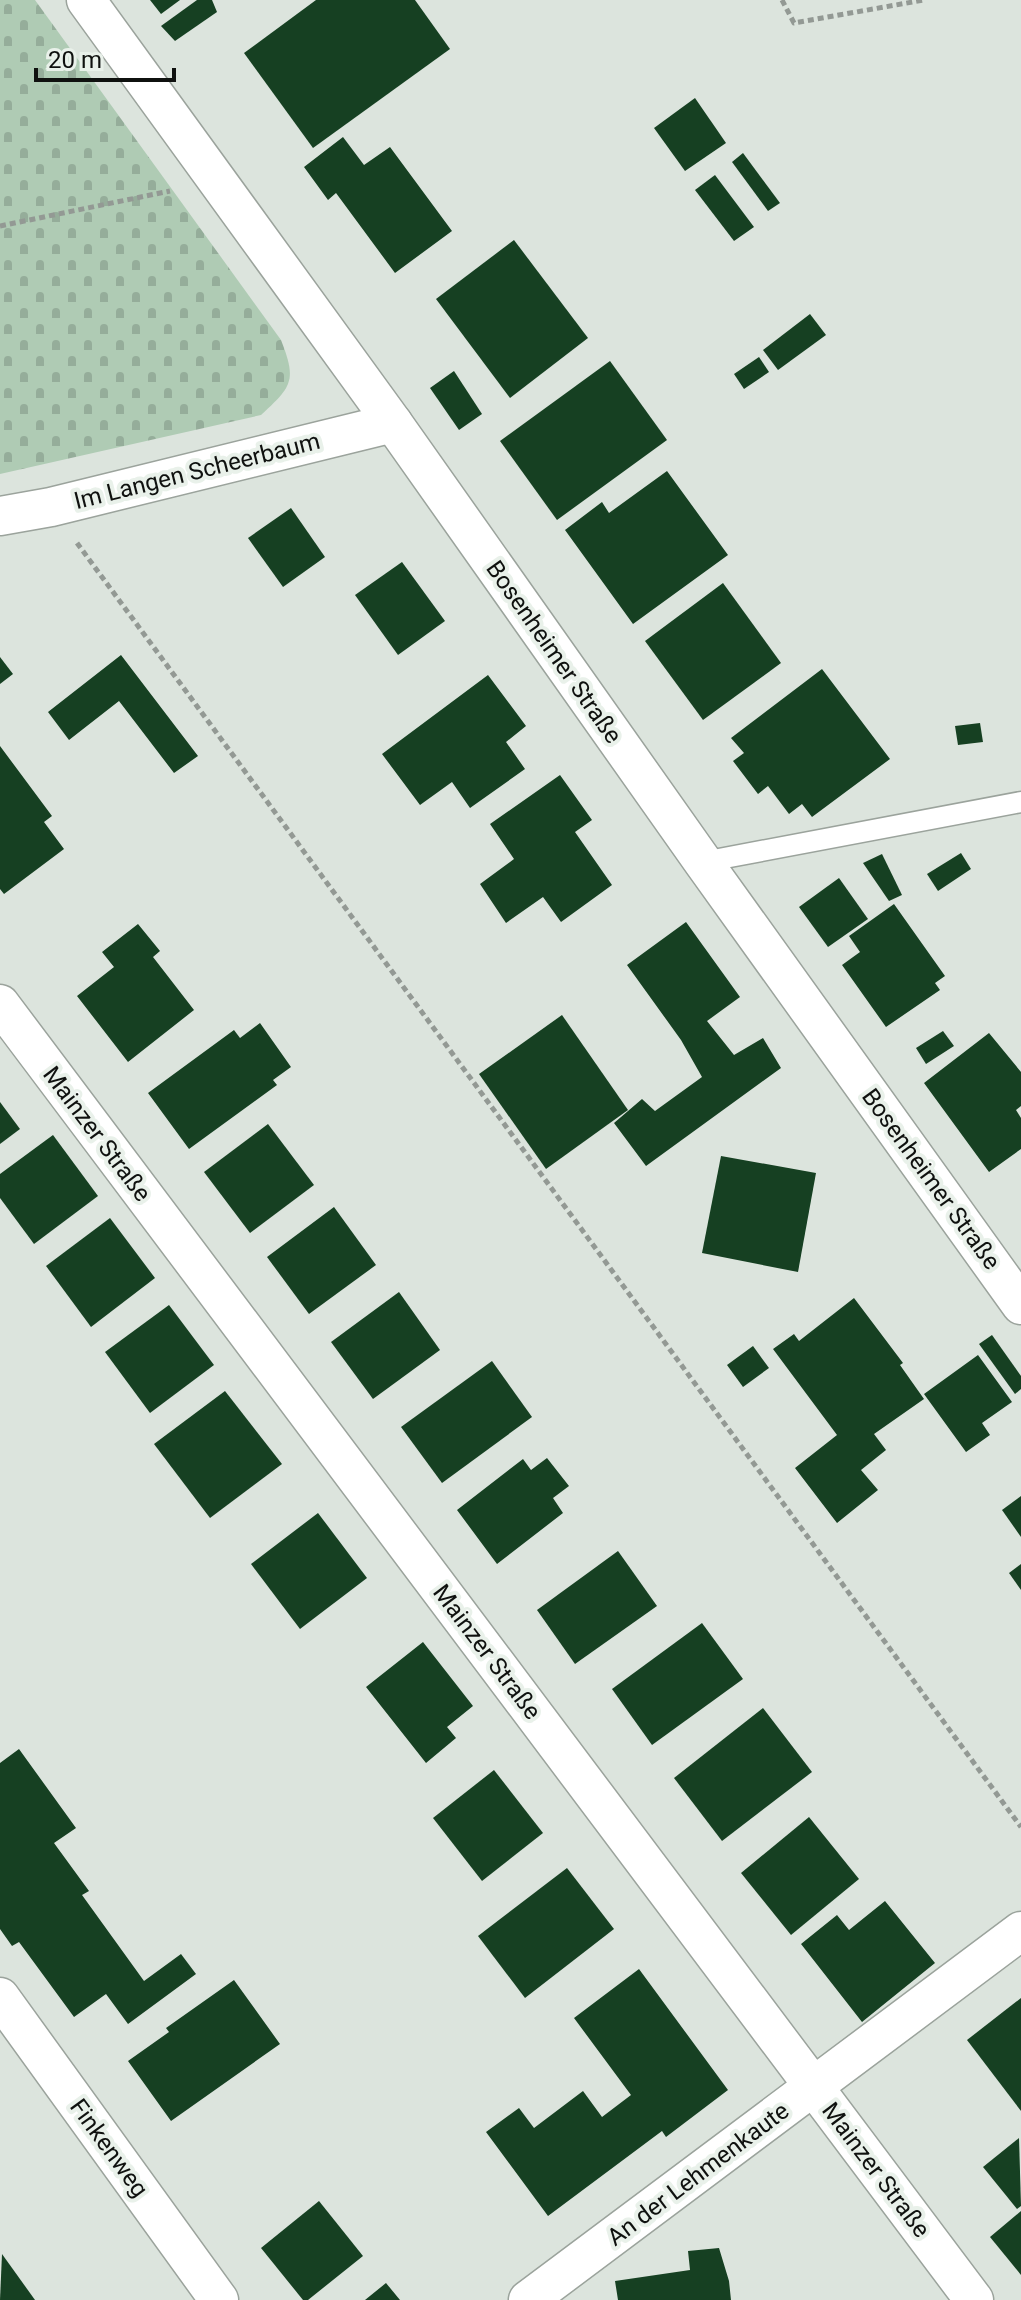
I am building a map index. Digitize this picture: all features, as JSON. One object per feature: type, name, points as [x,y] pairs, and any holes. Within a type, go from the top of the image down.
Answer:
[{"type":"street","name":"Bosenheimer Straße","points":[[86,0],[393,423],[1021,1305]]},
{"type":"street","name":"Im Langen Scheerbaum","points":[[0,516],[51,507],[393,423]]},
{"type":"street","name":"Mainzer Straße","points":[[0,1004],[974,2300]]},
{"type":"street","name":"An der Lehmenkaute","points":[[528,2300],[1021,1931]]},
{"type":"street","name":"Finkenweg","points":[[0,1997],[219,2300]]},
{"type":"lane","points":[[703,862],[1021,802]]},
{"type":"path","points":[[782,0],[794,23],[924,0]]},
{"type":"path","points":[[0,226],[219,182]]},
{"type":"path","points":[[51,507],[1021,1827]]},
{"type":"green space","points":[[0,0],[35,0],[281,340],[289,365],[289,382],[261,415],[0,474]]},
{"type":"building","points":[[150,0],[180,0],[161,14]]},
{"type":"building","points":[[197,0],[212,0],[217,12],[175,41],[161,26]]},
{"type":"building","points":[[316,0],[415,0],[450,49],[313,148],[244,53]]},
{"type":"building","points":[[695,98],[726,143],[685,171],[654,128]]},
{"type":"building","points":[[343,137],[364,165],[390,147],[452,231],[395,273],[336,193],[328,200],[304,167]]},
{"type":"building","points":[[743,153],[780,203],[768,211],[732,162]]},
{"type":"building","points":[[715,175],[754,227],[734,241],[695,190]]},
{"type":"building","points":[[514,240],[588,338],[510,398],[436,299]]},
{"type":"building","points":[[810,314],[826,335],[778,370],[763,350]]},
{"type":"building","points":[[759,357],[769,372],[744,389],[734,374]]},
{"type":"building","points":[[610,361],[667,440],[557,520],[500,441]]},
{"type":"building","points":[[454,371],[482,414],[459,430],[430,388]]},
{"type":"building","points":[[667,471],[728,555],[633,624],[565,530],[602,502],[609,513]]},
{"type":"building","points":[[291,508],[325,557],[283,587],[248,538]]},
{"type":"building","points":[[402,562],[445,621],[398,655],[355,595]]},
{"type":"building","points":[[723,583],[781,663],[703,720],[645,641]]},
{"type":"building","points":[[121,655],[198,756],[174,773],[119,701],[69,740],[48,712]]},
{"type":"building","points":[[0,657],[13,674],[0,684]]},
{"type":"building","points":[[822,669],[890,759],[812,817],[802,804],[789,814],[768,786],[758,794],[733,761],[744,753],[731,738]]},
{"type":"building","points":[[488,675],[526,726],[506,742],[525,769],[470,808],[452,782],[420,805],[382,754]]},
{"type":"building","points":[[980,723],[983,742],[958,745],[955,726]]},
{"type":"building","points":[[0,746],[52,816],[44,822],[64,849],[4,894],[0,889]]},
{"type":"building","points":[[560,775],[592,820],[575,832],[612,885],[561,922],[543,897],[506,923],[480,884],[514,859],[490,824]]},
{"type":"building","points":[[961,853],[971,869],[938,891],[927,874]]},
{"type":"building","points":[[882,854],[902,895],[889,901],[863,863]]},
{"type":"building","points":[[839,878],[868,919],[828,947],[799,907]]},
{"type":"building","points":[[894,904],[945,976],[935,983],[940,990],[886,1027],[842,965],[860,952],[849,936]]},
{"type":"building","points":[[686,922],[740,997],[707,1021],[734,1055],[763,1038],[781,1068],[646,1166],[614,1123],[642,1099],[655,1111],[702,1077],[681,1040],[627,965]]},
{"type":"building","points":[[138,924],[160,951],[153,957],[194,1010],[128,1062],[77,996],[114,967],[102,952]]},
{"type":"building","points":[[562,1015],[628,1110],[546,1169],[479,1074]]},
{"type":"building","points":[[260,1023],[291,1067],[273,1080],[277,1085],[189,1149],[148,1093],[234,1030],[240,1038]]},
{"type":"building","points":[[943,1031],[954,1046],[926,1064],[916,1048]]},
{"type":"building","points":[[989,1033],[1021,1072],[1021,1106],[1016,1110],[1021,1118],[1021,1149],[989,1172],[924,1083]]},
{"type":"building","points":[[0,1102],[20,1129],[0,1144]]},
{"type":"building","points":[[268,1124],[314,1185],[250,1233],[204,1172]]},
{"type":"building","points":[[53,1135],[98,1196],[34,1244],[0,1198],[0,1174]]},
{"type":"building","points":[[721,1156],[816,1173],[798,1272],[702,1253]]},
{"type":"building","points":[[334,1207],[376,1265],[309,1314],[267,1257]]},
{"type":"building","points":[[110,1218],[155,1278],[91,1327],[46,1266]]},
{"type":"building","points":[[399,1292],[440,1350],[373,1399],[331,1342]]},
{"type":"building","points":[[854,1298],[903,1363],[900,1365],[924,1399],[874,1434],[886,1450],[861,1470],[878,1490],[837,1523],[795,1468],[837,1435],[773,1349],[794,1334],[799,1341]]},
{"type":"building","points":[[169,1305],[214,1365],[150,1413],[105,1352]]},
{"type":"building","points":[[992,1335],[1021,1376],[1021,1389],[1015,1394],[979,1344]]},
{"type":"building","points":[[753,1346],[769,1368],[743,1387],[727,1365]]},
{"type":"building","points":[[978,1355],[1012,1402],[982,1423],[990,1435],[966,1452],[924,1394]]},
{"type":"building","points":[[492,1361],[532,1417],[442,1483],[401,1427]]},
{"type":"building","points":[[225,1391],[282,1464],[210,1518],[154,1444]]},
{"type":"building","points":[[547,1458],[569,1486],[553,1498],[563,1513],[497,1564],[457,1510],[523,1459],[531,1470]]},
{"type":"building","points":[[1021,1496],[1021,1537],[1002,1510]]},
{"type":"building","points":[[318,1513],[367,1578],[300,1629],[251,1564]]},
{"type":"building","points":[[618,1551],[657,1606],[575,1664],[537,1610]]},
{"type":"building","points":[[1021,1564],[1021,1590],[1009,1573]]},
{"type":"building","points":[[702,1623],[743,1679],[652,1745],[612,1689]]},
{"type":"building","points":[[423,1642],[473,1706],[447,1727],[456,1738],[426,1763],[366,1687]]},
{"type":"building","points":[[763,1708],[812,1772],[722,1841],[674,1778]]},
{"type":"building","points":[[19,1749],[76,1828],[54,1843],[89,1891],[82,1895],[144,1981],[181,1954],[196,1974],[128,2024],[106,1994],[74,2017],[19,1942],[12,1946],[0,1929],[0,1763]]},
{"type":"building","points":[[494,1770],[543,1833],[482,1881],[433,1818]]},
{"type":"building","points":[[809,1817],[859,1879],[791,1935],[741,1873]]},
{"type":"building","points":[[567,1868],[614,1929],[525,1998],[478,1936]]},
{"type":"building","points":[[885,1901],[935,1963],[862,2022],[801,1944],[837,1915],[849,1930]]},
{"type":"building","points":[[639,1969],[728,2090],[666,2137],[662,2131],[548,2216],[486,2132],[519,2108],[534,2128],[583,2091],[602,2117],[631,2095],[574,2018]]},
{"type":"building","points":[[234,1980],[280,2044],[171,2121],[128,2061],[169,2032],[166,2028]]},
{"type":"building","points":[[1021,1998],[1021,2111],[967,2040]]},
{"type":"building","points":[[1019,2138],[1021,2206],[1017,2209],[983,2167]]},
{"type":"building","points":[[319,2201],[363,2256],[308,2300],[303,2300],[261,2248]]},
{"type":"building","points":[[1021,2211],[1021,2275],[990,2237]]},
{"type":"building","points":[[719,2248],[731,2300],[618,2300],[615,2281],[690,2270],[688,2251]]},
{"type":"building","points":[[2,2254],[35,2300],[0,2300]]},
{"type":"building","points":[[386,2283],[400,2300],[365,2300]]}]
